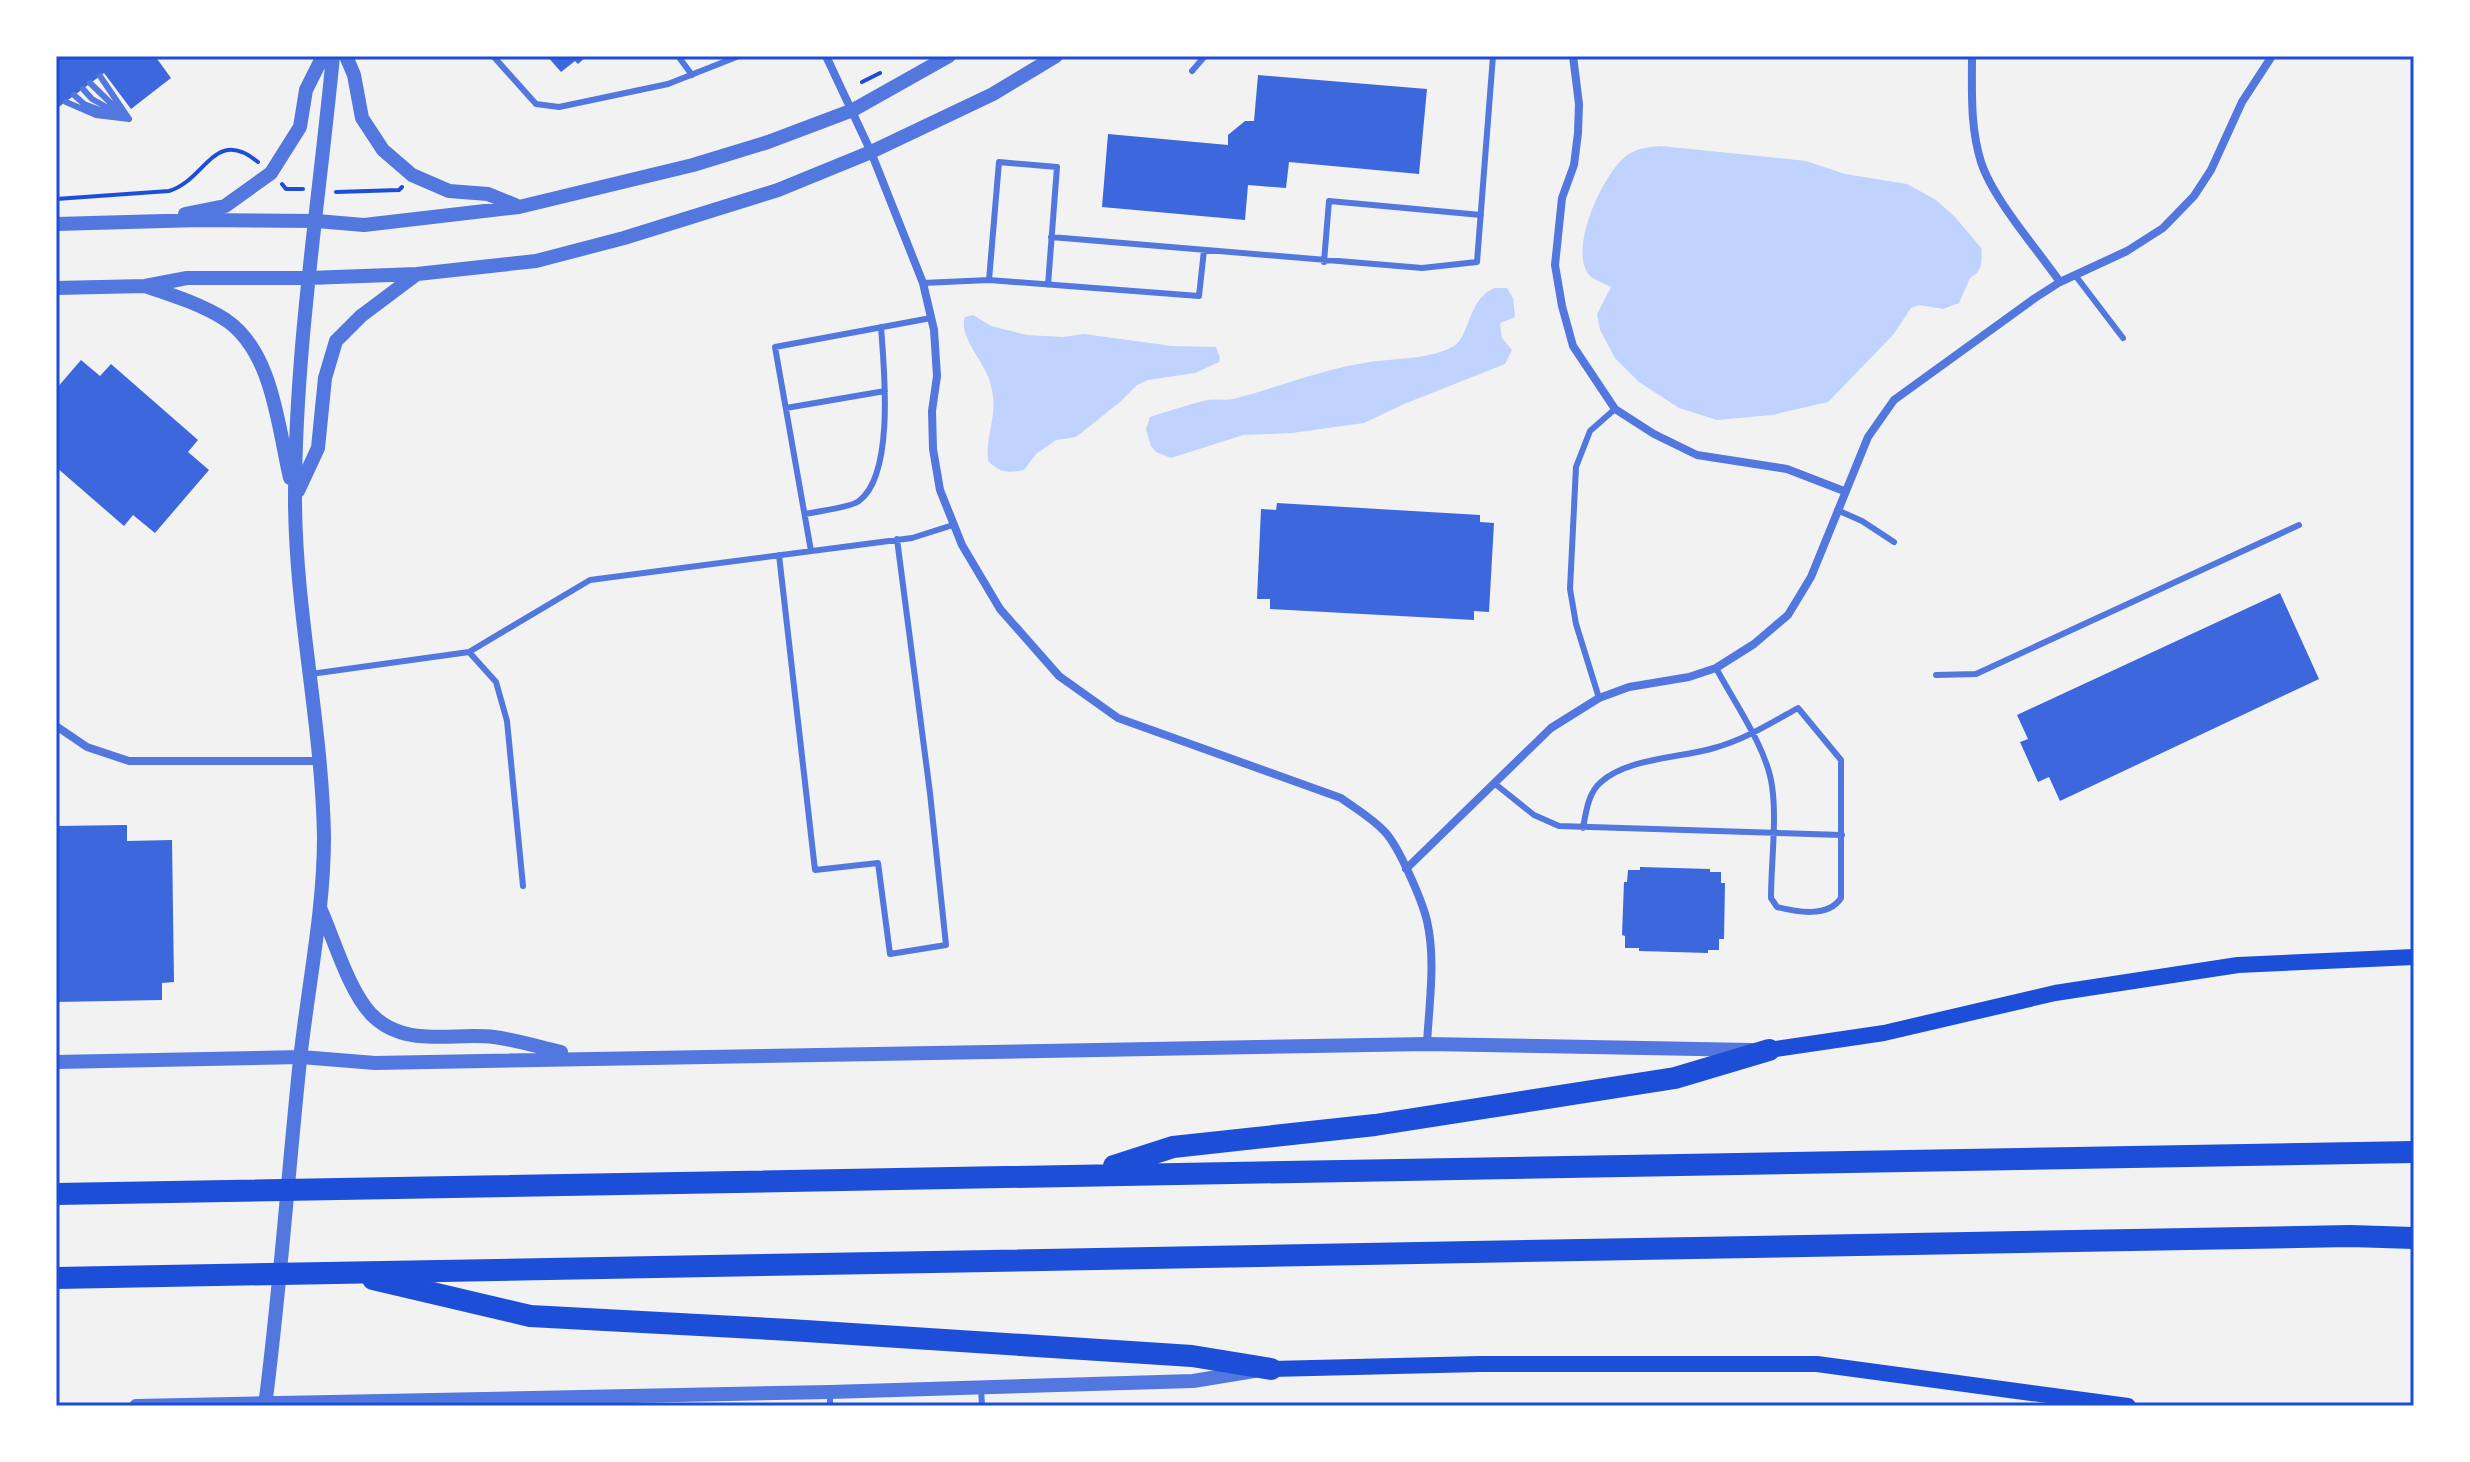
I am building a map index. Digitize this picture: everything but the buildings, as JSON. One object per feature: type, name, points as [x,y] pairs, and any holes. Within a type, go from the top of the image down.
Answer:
[{"type":"highway","points":[[1091,1174],[1173,1147],[1375,1125],[1574,1096],[1675,1078],[1769,1050]]},
{"type":"highway","points":[[56,1194],[2414,1152]]},
{"type":"highway","points":[[56,1278],[2350,1236],[2414,1238]]},
{"type":"highway","points":[[340,1272],[530,1316],[1192,1356],[1271,1369]]},
{"type":"main road","points":[[1769,1050],[1884,1033],[2055,993],[2238,965],[2414,957]]},
{"type":"main road","points":[[1271,1369],[1496,1364],[1817,1364],[2128,1406]]},
{"type":"street","points":[[148,221],[225,206],[271,173],[300,127],[306,90],[323,56]]},
{"type":"street","points":[[266,1404],[301,1057],[320,906],[324,839],[320,761],[299,579],[295,499],[298,393],[333,56]]},
{"type":"street","points":[[346,56],[354,75],[362,118],[383,150],[412,175],[449,191],[488,194],[519,207]]},
{"type":"street","points":[[826,56],[871,152],[923,283],[931,318],[937,376],[932,411],[933,449],[940,490],[953,525],[977,572],[1000,609],[1059,676],[1118,718],[1341,798],[1388,835],[1427,921],[1431,962],[1427,1044]]},
{"type":"street","points":[[56,224],[317,221],[364,225],[519,207],[693,165],[768,142],[853,110],[949,56]]},
{"type":"street","points":[[56,288],[145,286],[187,278],[417,274],[536,261],[624,238],[778,190],[871,152],[993,94],[1056,56]]},
{"type":"street","points":[[1573,56],[1579,104],[1578,133],[1574,165],[1562,198],[1555,265],[1573,346],[1615,409],[1654,434],[1697,455],[1787,469],[1844,491]]},
{"type":"street","points":[[1972,56],[1972,112],[1982,163],[2006,207],[2060,282]]},
{"type":"street","points":[[1406,869],[1551,728],[1599,698],[1629,687],[1689,677],[1716,668],[1754,644],[1788,615],[1811,577],[1868,437],[1894,400],[1969,343],[2060,282],[2127,251],[2163,228],[2194,196],[2211,170],[2242,102],[2272,56]]},
{"type":"street","points":[[295,499],[318,448],[325,378],[336,341],[361,316],[417,274]]},
{"type":"street","points":[[145,286],[190,301],[228,321],[253,349],[270,383],[295,499]]},
{"type":"street","points":[[56,726],[87,747],[129,761],[320,761]]},
{"type":"street","points":[[320,906],[358,997],[372,1016],[400,1032],[424,1038],[493,1037],[585,1057]]},
{"type":"street","points":[[56,1062],[301,1057],[375,1063],[1427,1044],[1769,1050]]},
{"type":"street","points":[[136,1406],[830,1399],[981,1387],[1193,1381],[1271,1369]]},
{"type":"lane","points":[[493,56],[536,104],[559,107],[668,84],[739,56]]},
{"type":"lane","points":[[678,56],[692,75]]},
{"type":"lane","points":[[1192,71],[1205,56]]},
{"type":"lane","points":[[1051,237],[1422,268],[1477,262],[1493,56]]},
{"type":"lane","points":[[100,76],[129,119]]},
{"type":"lane","points":[[90,83],[129,119]]},
{"type":"lane","points":[[83,89],[92,99],[129,119]]},
{"type":"lane","points":[[74,95],[84,104],[100,111],[129,119]]},
{"type":"lane","points":[[66,102],[96,115],[129,119]]},
{"type":"lane","points":[[989,280],[999,162],[1057,167],[1048,285]]},
{"type":"lane","points":[[1324,262],[1329,201],[1481,215]]},
{"type":"lane","points":[[923,283],[989,280],[1199,296],[1204,250]]},
{"type":"lane","points":[[2075,275],[2123,338]]},
{"type":"lane","points":[[811,551],[775,347],[931,318]]},
{"type":"lane","points":[[805,514],[858,503],[875,482],[883,436],[885,391],[881,327]]},
{"type":"lane","points":[[786,408],[885,391]]},
{"type":"lane","points":[[1599,698],[1576,624],[1570,589],[1576,467],[1590,431],[1615,409]]},
{"type":"lane","points":[[1837,510],[1862,521],[1894,542]]},
{"type":"lane","points":[[310,674],[469,652],[590,580],[897,539],[953,525]]},
{"type":"lane","points":[[1936,675],[1976,674],[2299,525]]},
{"type":"lane","points":[[779,555],[815,870],[878,863],[890,954],[946,945],[897,539]]},
{"type":"lane","points":[[469,652],[496,682],[507,721],[523,886]]},
{"type":"lane","points":[[1583,828],[1588,801],[1601,782],[1637,763],[1714,748],[1751,734],[1798,708],[1841,760],[1841,898],[1835,908],[1823,911],[1777,907],[1771,898],[1772,784],[1765,760],[1751,734],[1716,668]]},
{"type":"lane","points":[[1494,783],[1534,815],[1559,826],[1842,835]]},
{"type":"lane","points":[[981,1387],[982,1406]]},
{"type":"path","points":[[56,199],[169,191],[184,187],[209,159],[236,149],[247,153],[263,166]]},
{"type":"path","points":[[335,192],[399,190],[412,175]]},
{"type":"path","points":[[279,181],[286,189],[296,190]]},
{"type":"water","points":[[1661,146],[1806,161],[1845,174],[1907,184],[1936,200],[1955,217],[1982,249],[1981,266],[1970,278],[1959,303],[1943,309],[1919,305],[1911,308],[1893,335],[1828,402],[1772,415],[1717,420],[1679,408],[1639,382],[1615,358],[1600,330],[1597,314],[1611,287],[1589,275],[1584,263],[1585,231],[1591,212],[1617,165],[1630,153]]},
{"type":"water","points":[[1495,288],[1507,288],[1513,298],[1515,317],[1500,323],[1502,338],[1512,350],[1505,364],[1364,423],[1292,433],[1243,435],[1171,458],[1156,452],[1151,446],[1146,429],[1150,417],[1207,400],[1233,399],[1353,365],[1444,351],[1459,342],[1480,299]]},
{"type":"water","points":[[973,315],[991,326],[1027,335],[1063,337],[1084,334],[1172,346],[1216,347],[1220,358],[1219,362],[1195,373],[1148,380],[1137,385],[1076,437],[1056,440],[1036,454],[1024,470],[1004,471],[988,461],[992,391],[986,372],[965,332],[965,317]]}]
